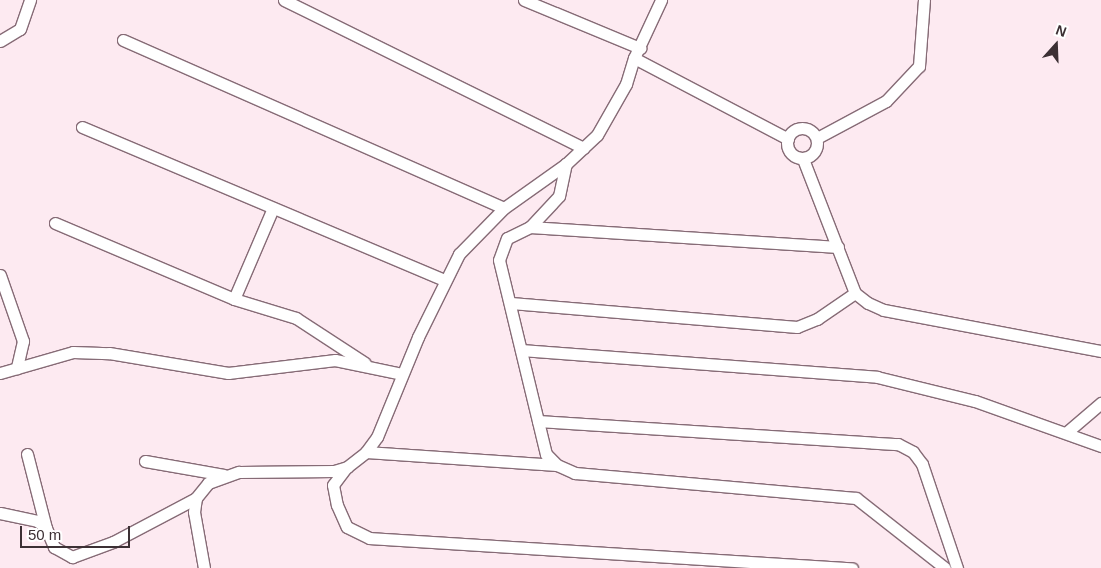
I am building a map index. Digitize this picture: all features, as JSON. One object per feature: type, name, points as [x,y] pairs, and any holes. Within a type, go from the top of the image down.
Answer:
[{"type":"street","points":[[0,41],[20,30],[30,0]]},
{"type":"street","points":[[284,0],[583,148]]},
{"type":"street","points":[[524,0],[637,53],[788,139]]},
{"type":"street","points":[[661,0],[637,53],[626,84],[597,135],[566,164],[504,208],[459,254],[444,280],[402,374],[377,438],[366,452],[348,467],[333,485],[337,505],[347,526],[370,538],[852,568]]},
{"type":"street","points":[[816,138],[886,101],[919,66],[924,0]]},
{"type":"street","points":[[123,40],[504,208]]},
{"type":"street","points":[[82,127],[444,280]]},
{"type":"street","points":[[802,128],[811,131],[816,138],[817,148],[811,155],[803,159],[794,156],[788,148],[788,139],[793,131],[802,128]]},
{"type":"street","points":[[803,159],[855,293],[884,310],[1101,351]]},
{"type":"street","points":[[557,466],[546,454],[520,350],[511,303],[499,260],[507,238],[530,227],[559,196],[566,164]]},
{"type":"street","points":[[234,299],[273,208]]},
{"type":"street","points":[[54,223],[234,299],[296,318],[369,365]]},
{"type":"street","points":[[530,227],[838,247]]},
{"type":"street","points":[[0,275],[23,341],[17,368]]},
{"type":"street","points":[[511,303],[797,328],[817,319],[855,293]]},
{"type":"street","points":[[520,350],[876,377],[976,401],[1067,432],[1101,446]]},
{"type":"street","points":[[0,373],[73,352],[109,353],[228,372],[335,360],[369,365],[402,374]]},
{"type":"street","points":[[1067,432],[1101,403]]},
{"type":"street","points":[[538,421],[898,444],[913,452],[922,464],[957,568]]},
{"type":"street","points":[[366,452],[557,466],[574,473],[856,498],[945,568]]},
{"type":"street","points":[[28,454],[46,528],[54,547],[72,556],[112,542],[196,498],[208,483],[224,474]]},
{"type":"street","points":[[145,461],[224,474],[318,473],[348,467]]},
{"type":"street","points":[[196,498],[194,530],[204,568]]},
{"type":"street","points":[[0,513],[36,521],[46,528]]}]
